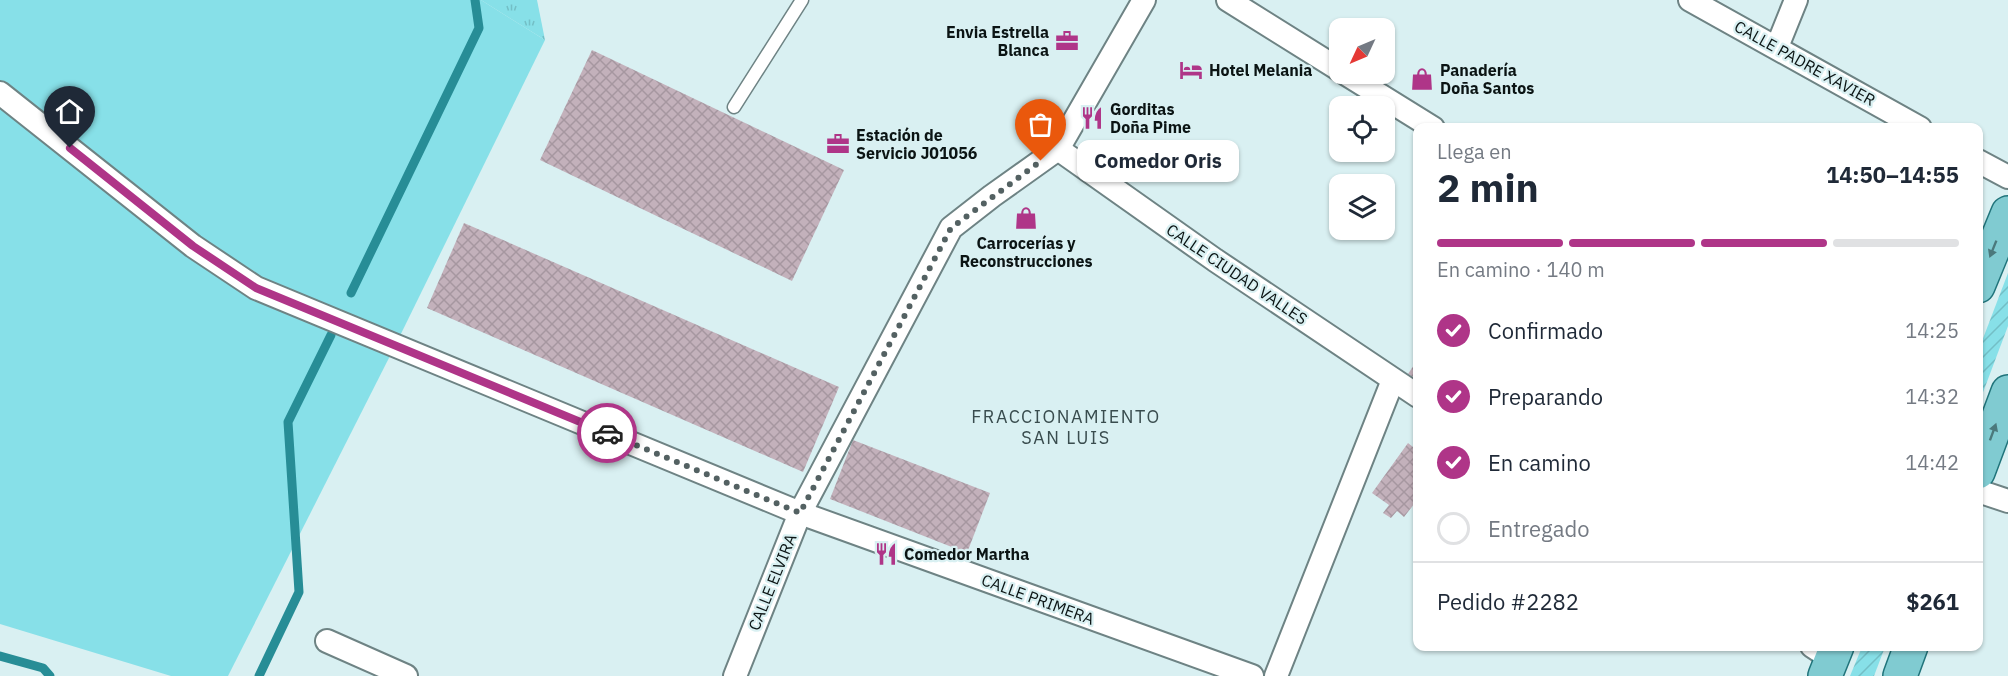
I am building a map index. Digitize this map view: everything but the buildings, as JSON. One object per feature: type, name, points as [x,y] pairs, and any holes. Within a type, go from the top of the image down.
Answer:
[{"type":"main road","points":[[1983,274],[2008,213]]},
{"type":"main road","points":[[1983,459],[2008,392]]},
{"type":"main road","points":[[1900,676],[1909,651]]},
{"type":"street","name":"CALLE ELVIRA","points":[[735,676],[800,513],[951,228],[1058,149],[1144,0]]},
{"type":"street","points":[[1228,0],[1329,63]]},
{"type":"street","name":"CALLE PADRE XAVIER","points":[[1690,0],[1911,123]]},
{"type":"street","points":[[1777,47],[1796,0]]},
{"type":"street","points":[[1362,84],[1425,123]]},
{"type":"street","name":"CALLE PRIMERA","points":[[0,93],[193,246],[256,288],[800,513],[1252,676]]},
{"type":"street","name":"CALLE CIUDAD VALLES","points":[[1058,149],[1215,260],[1413,393]]},
{"type":"street","points":[[1983,164],[2008,177]]},
{"type":"street","points":[[1276,676],[1393,380]]},
{"type":"street","points":[[1983,493],[2008,501]]},
{"type":"street","points":[[327,641],[406,676]]},
{"type":"lane","points":[[734,107],[802,0]]},
{"type":"green space","points":[[0,0],[481,0],[545,40],[395,346],[228,676],[171,676],[0,624]]},
{"type":"green space","points":[[481,0],[537,0],[545,40]]},
{"type":"green space","points":[[2008,273],[2008,326],[1983,392],[1983,339]]},
{"type":"green space","points":[[1860,651],[1883,651],[1874,676],[1850,676]]},
{"type":"waterway","points":[[351,293],[479,28],[475,0]]},
{"type":"waterway","points":[[259,676],[299,592],[288,422],[331,335]]},
{"type":"waterway","points":[[0,656],[43,668],[50,676]]},
{"type":"way so far","points":[[607,433],[800,513],[951,228],[1041,161]]},
{"type":"place","name":"Envia Estrella Blanca","points":[[1067,41]]},
{"type":"place","name":"Hotel Melania","points":[[1191,70]]},
{"type":"place","name":"Panadería Doña Santos","points":[[1422,79]]},
{"type":"place","name":"Gorditas Doña Pime","points":[[1092,118]]},
{"type":"place","name":"Estación de Servicio J01056","points":[[838,144]]},
{"type":"place","name":"Comedor Oris","points":[[1041,161]]},
{"type":"place","name":"Carrocerías y Reconstrucciones","points":[[1026,218]]},
{"type":"place","name":"Comedor Martha","points":[[886,554]]},
{"type":"district","name":"FRACCIONAMIENTO SAN LUIS","points":[[1066,427]]},
{"type":"route","points":[[70,148],[193,246],[256,288],[607,433]]}]
